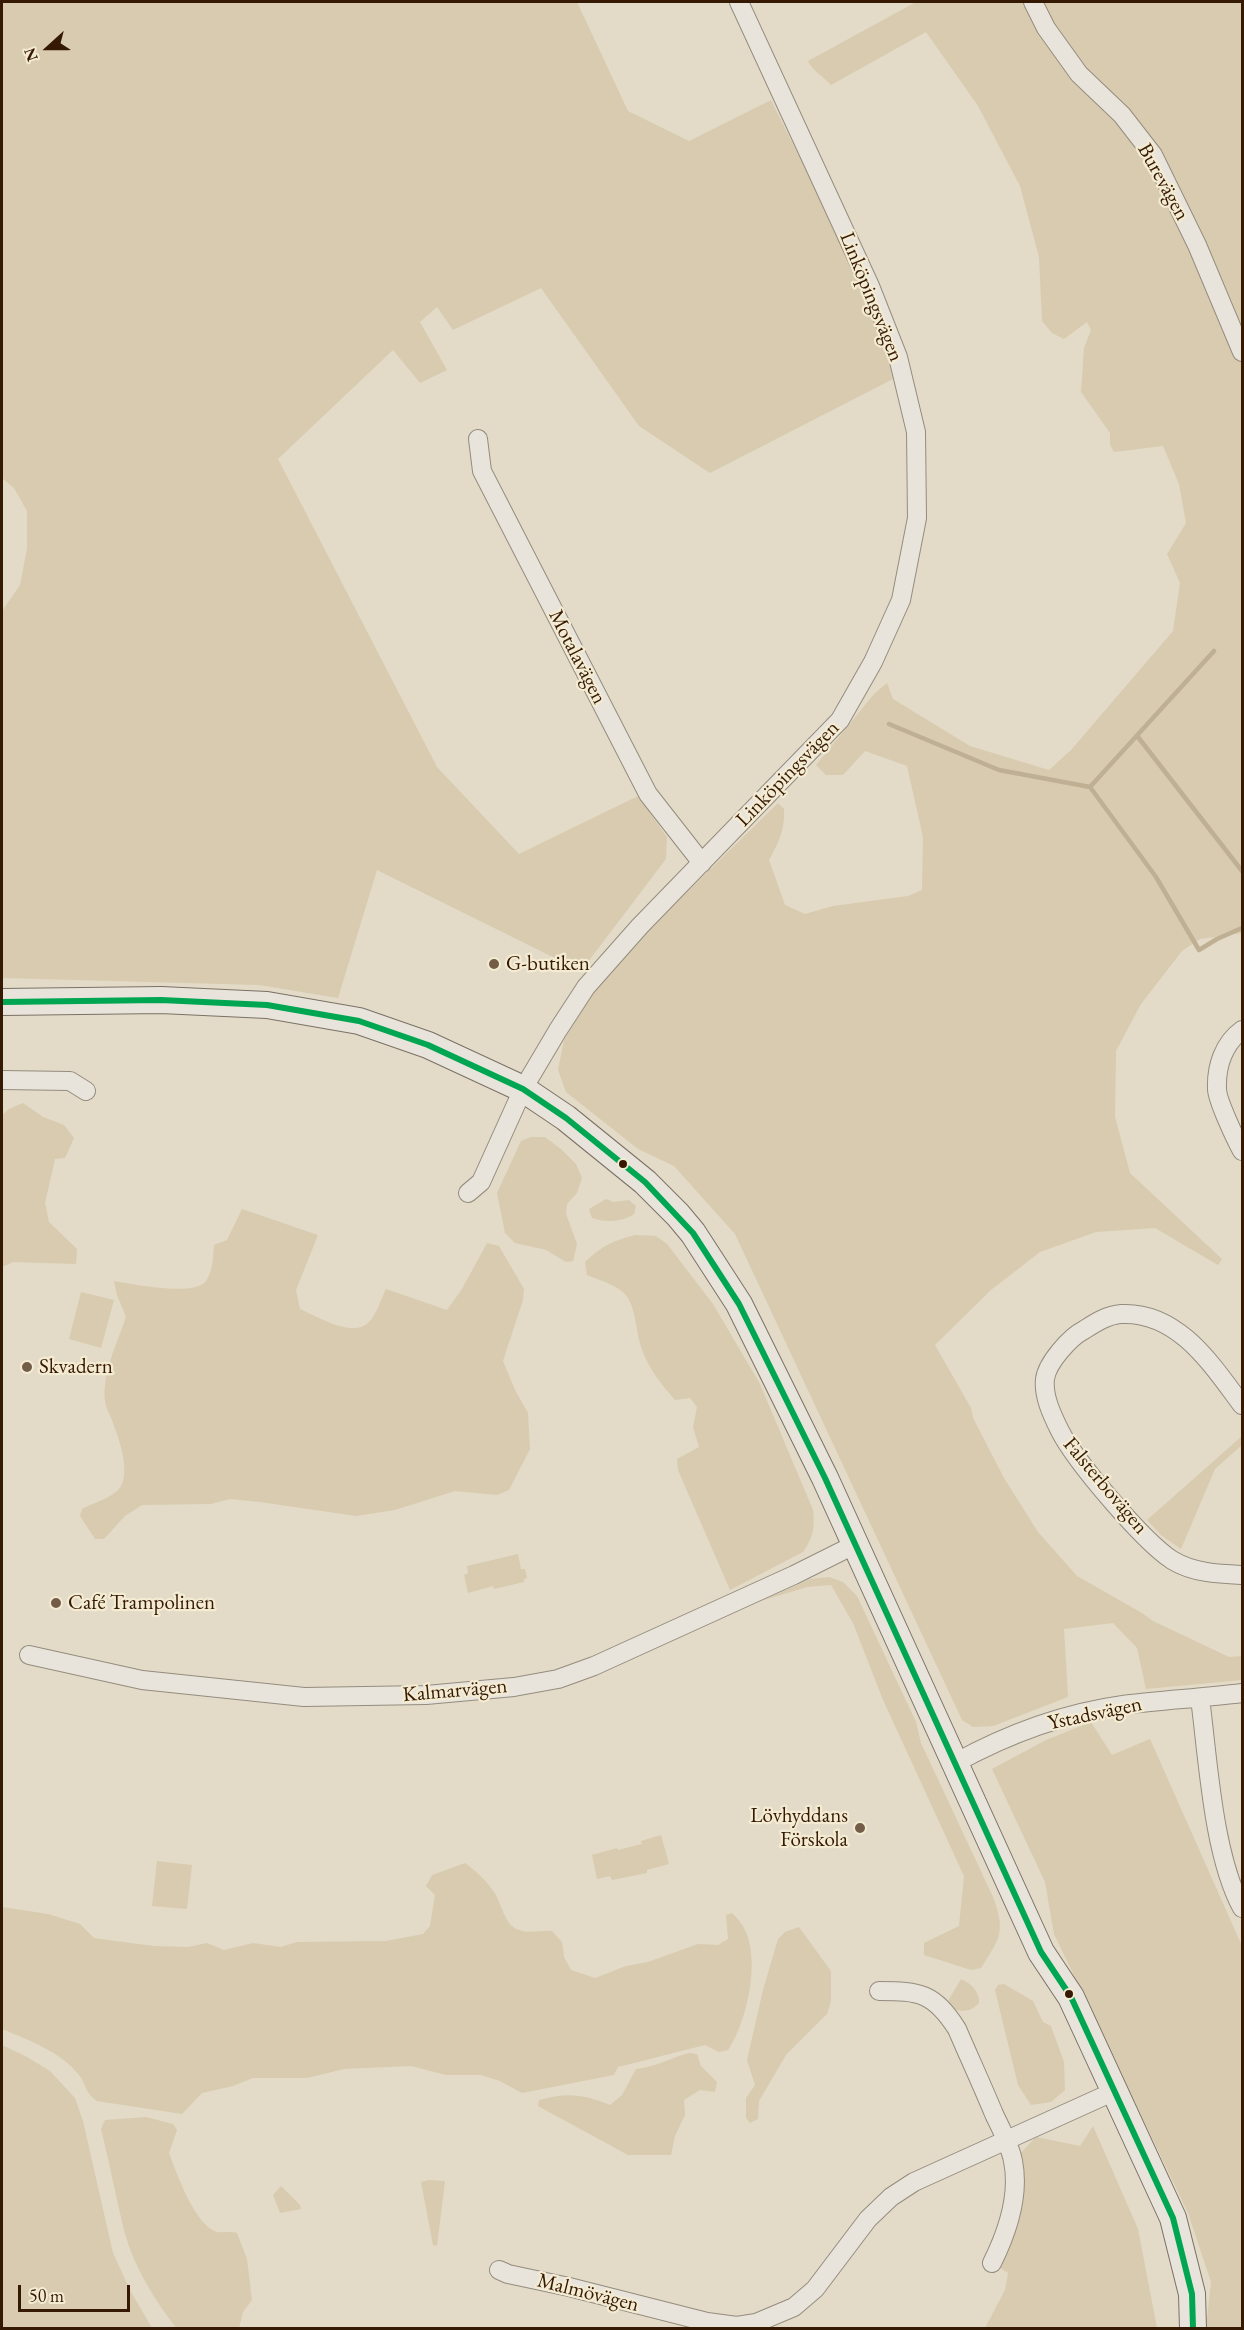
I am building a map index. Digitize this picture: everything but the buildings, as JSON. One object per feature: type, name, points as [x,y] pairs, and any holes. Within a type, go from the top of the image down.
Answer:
[{"type":"street","name":"Linköpingsvägen","points":[[468,1193],[481,1182],[523,1089],[586,987],[640,926],[840,720],[873,662],[901,600],[917,518],[916,432],[898,357],[870,286],[739,2]]},
{"type":"street","name":"Burevägen","points":[[1033,2],[1046,28],[1079,74],[1122,115],[1153,155],[1197,245],[1242,352]]},
{"type":"street","name":"Motalavägen","points":[[478,439],[482,471],[648,794],[702,863]]},
{"type":"street","points":[[2,1002],[161,1000],[267,1005],[359,1021],[428,1045],[523,1089],[566,1118],[629,1168],[678,1215],[693,1233],[740,1304],[856,1544],[1041,1952],[1071,1997],[1165,2250],[1176,2295],[1177,2328]]},
{"type":"street","points":[[1242,1029],[1234,1036],[1221,1056],[1216,1091],[1242,1151]]},
{"type":"street","points":[[2,1080],[70,1081],[86,1091]]},
{"type":"street","name":"Falsterbovägen","points":[[1242,1405],[1197,1348],[1178,1331],[1160,1320],[1140,1316],[1120,1314],[1112,1316],[1078,1333],[1060,1350],[1045,1377],[1047,1402],[1060,1432],[1088,1469],[1142,1532],[1173,1561],[1207,1573],[1242,1575]]},
{"type":"street","name":"Kalmarvägen","points":[[29,1655],[142,1680],[304,1697],[408,1696],[514,1686],[558,1679],[594,1666],[794,1575],[856,1544]]},
{"type":"street","name":"Ystadsvägen","points":[[955,1763],[982,1748],[1085,1712],[1123,1705],[1242,1693]]},
{"type":"street","points":[[1200,1698],[1217,1826],[1226,1864],[1242,1908]]},
{"type":"street","points":[[879,1991],[908,1991],[935,2000],[957,2029],[1006,2140],[1013,2161],[1015,2182],[1012,2211],[1004,2239],[992,2264]]},
{"type":"street","points":[[1107,2094],[1173,2218],[1192,2294],[1193,2328]]},
{"type":"street","name":"Malmövägen","points":[[499,2270],[707,2322],[737,2326],[756,2323],[794,2307],[815,2289],[868,2219],[891,2197],[914,2182],[1107,2094]]},
{"type":"shaded area","points":[[2,2],[577,2],[628,111],[689,141],[771,100],[856,272],[884,342],[895,378],[710,473],[639,426],[541,288],[453,330],[437,307],[420,322],[447,370],[420,383],[393,350],[278,459],[437,767],[519,854],[638,796],[667,837],[666,859],[581,971],[377,870],[338,998],[259,985],[2,978],[2,611],[20,585],[27,549],[27,511],[14,488],[2,478]]},
{"type":"shaded area","points":[[916,2],[1242,2],[1242,933],[1200,939],[1182,951],[1141,1004],[1116,1051],[1115,1117],[1130,1173],[1222,1259],[1218,1265],[1155,1228],[1096,1232],[1040,1252],[991,1290],[935,1345],[971,1408],[973,1418],[1004,1478],[1038,1532],[1077,1576],[1153,1621],[1229,1657],[1242,1656],[1242,1680],[1146,1689],[1137,1648],[1113,1623],[1064,1629],[1068,1697],[993,1726],[973,1727],[962,1720],[735,1234],[674,1166],[638,1149],[566,1092],[558,1070],[564,1040],[593,993],[644,934],[778,803],[784,809],[783,823],[769,860],[785,905],[805,914],[833,906],[908,896],[922,890],[923,837],[907,766],[865,751],[843,775],[826,775],[816,765],[874,694],[887,683],[893,699],[970,746],[1049,770],[1071,750],[1173,631],[1180,583],[1167,554],[1186,523],[1179,484],[1163,446],[1114,452],[1110,445],[1110,433],[1081,392],[1084,348],[1091,330],[1087,322],[1064,339],[1052,333],[1042,321],[1039,257],[1020,186],[978,106],[926,32],[831,85],[808,61]]},
{"type":"shaded area","points":[[23,1103],[43,1117],[64,1125],[74,1138],[65,1158],[55,1159],[45,1203],[49,1222],[77,1249],[76,1264],[13,1262],[2,1267],[2,1115]]},
{"type":"shaded area","points":[[531,1137],[545,1137],[562,1150],[576,1164],[582,1178],[577,1193],[567,1204],[566,1214],[577,1244],[573,1261],[566,1262],[546,1250],[515,1243],[505,1233],[497,1193],[521,1141]]},
{"type":"shaded area","points":[[606,1199],[614,1202],[629,1200],[636,1206],[634,1214],[614,1221],[592,1218],[589,1209]]},
{"type":"shaded area","points":[[242,1209],[318,1235],[296,1290],[300,1309],[344,1327],[361,1327],[368,1323],[376,1312],[386,1289],[447,1310],[462,1289],[487,1243],[499,1246],[524,1289],[523,1300],[503,1361],[528,1413],[530,1449],[509,1490],[497,1495],[455,1491],[395,1510],[356,1516],[230,1499],[211,1504],[142,1505],[125,1516],[104,1539],[95,1539],[80,1516],[82,1509],[109,1497],[118,1490],[124,1471],[121,1445],[105,1401],[108,1369],[126,1317],[114,1281],[177,1289],[200,1286],[210,1273],[214,1245],[227,1240]]},
{"type":"shaded area","points":[[635,1235],[656,1236],[667,1244],[713,1304],[760,1384],[813,1510],[812,1532],[803,1552],[730,1590],[678,1470],[677,1459],[699,1447],[693,1427],[697,1407],[690,1398],[675,1400],[654,1374],[643,1352],[633,1309],[625,1294],[587,1275],[585,1262],[596,1252],[620,1239]]},
{"type":"shaded area","points":[[81,1292],[114,1300],[101,1348],[69,1339]]},
{"type":"shaded area","points":[[1242,1436],[1242,1445],[1215,1469],[1181,1549],[1161,1535],[1147,1520]]},
{"type":"shaded area","points":[[518,1554],[521,1569],[525,1569],[527,1578],[524,1582],[494,1589],[493,1586],[468,1593],[464,1575],[468,1573],[467,1566]]},
{"type":"shaded area","points":[[829,1577],[843,1582],[857,1596],[916,1722],[921,1743],[993,1897],[999,1919],[999,1934],[997,1942],[981,1968],[971,1970],[924,1955],[924,1943],[959,1926],[964,1876],[883,1700],[853,1623],[831,1585],[807,1587],[761,1601],[810,1579]]},
{"type":"shaded area","points":[[1091,1722],[1112,1755],[1150,1739],[1242,1946],[1242,2328],[1206,2328],[1211,2282],[1188,2213],[1054,1934],[1045,1882],[992,1769],[1046,1740]]},
{"type":"shaded area","points":[[661,1835],[669,1864],[647,1870],[647,1873],[612,1880],[610,1876],[597,1879],[592,1855],[642,1844],[641,1841]]},
{"type":"shaded area","points":[[157,1861],[192,1865],[187,1909],[152,1906]]},
{"type":"shaded area","points":[[465,1863],[491,1888],[510,1924],[527,1932],[552,1931],[562,1942],[564,1957],[571,1970],[595,1978],[698,1944],[718,1945],[728,1939],[726,1915],[732,1913],[743,1926],[749,1941],[751,1973],[746,2007],[735,2038],[728,2050],[719,2052],[705,2045],[618,2067],[614,2075],[522,2093],[500,2081],[481,2075],[446,2075],[411,2066],[344,2069],[307,2078],[253,2078],[233,2086],[202,2093],[182,2114],[97,2101],[90,2095],[79,2075],[63,2059],[43,2047],[2,2029],[2,1907],[48,1914],[80,1924],[94,1938],[153,1946],[188,1947],[207,1943],[224,1950],[253,1943],[281,1947],[297,1942],[386,1941],[423,1934],[430,1926],[435,1895],[426,1886],[432,1875]]},
{"type":"shaded area","points":[[799,1927],[831,1971],[831,2001],[827,2014],[786,2055],[759,2101],[758,2119],[750,2123],[746,2118],[746,2098],[755,2085],[747,2060],[763,1990],[778,1939],[785,1932]]},
{"type":"shaded area","points":[[961,1979],[974,1988],[979,2003],[973,2008],[960,2011],[952,2009],[948,2001]]},
{"type":"shaded area","points":[[1004,1984],[1033,2001],[1043,2022],[1051,2026],[1064,2062],[1065,2090],[1051,2102],[1031,2105],[1018,2085],[995,1990],[998,1985]]},
{"type":"shaded area","points":[[2,2045],[50,2071],[75,2098],[83,2121],[113,2253],[131,2292],[152,2328],[2,2328]]},
{"type":"shaded area","points":[[689,2053],[697,2054],[701,2066],[717,2082],[715,2092],[700,2090],[684,2100],[685,2115],[675,2136],[671,2155],[628,2155],[538,2106],[539,2100],[567,2095],[592,2098],[610,2105],[622,2095],[636,2069]]},
{"type":"shaded area","points":[[146,2117],[173,2124],[177,2130],[169,2153],[188,2198],[202,2221],[218,2232],[237,2233],[247,2259],[252,2300],[243,2312],[239,2328],[176,2328],[153,2295],[134,2260],[125,2234],[101,2129],[105,2120]]},
{"type":"shaded area","points":[[1093,2126],[1138,2229],[1157,2328],[985,2328],[1005,2290],[1008,2273],[992,2263],[1013,2161],[1036,2137],[1080,2146]]},
{"type":"shaded area","points":[[445,2181],[437,2246],[433,2245],[421,2182]]},
{"type":"shaded area","points":[[281,2186],[300,2205],[301,2209],[280,2213],[273,2195]]},
{"type":"waterway","points":[[889,724],[999,770],[1090,787],[1214,651]]},
{"type":"waterway","points":[[1138,737],[1242,871]]},
{"type":"waterway","points":[[1090,787],[1156,877],[1199,950],[1242,928]]},
{"type":"transit line","points":[[2,1002],[161,1000],[267,1005],[359,1021],[428,1045],[523,1089],[566,1118],[645,1182],[693,1233],[739,1304],[825,1478],[1041,1952],[1071,1997],[1173,2218],[1192,2294],[1193,2328]]},
{"type":"place","name":"G-butiken","points":[[494,964]]},
{"type":"place","name":"Skvadern","points":[[27,1367]]},
{"type":"place","name":"Café Trampolinen","points":[[56,1603]]},
{"type":"place","name":"Lövhyddans Förskola","points":[[860,1828]]}]
